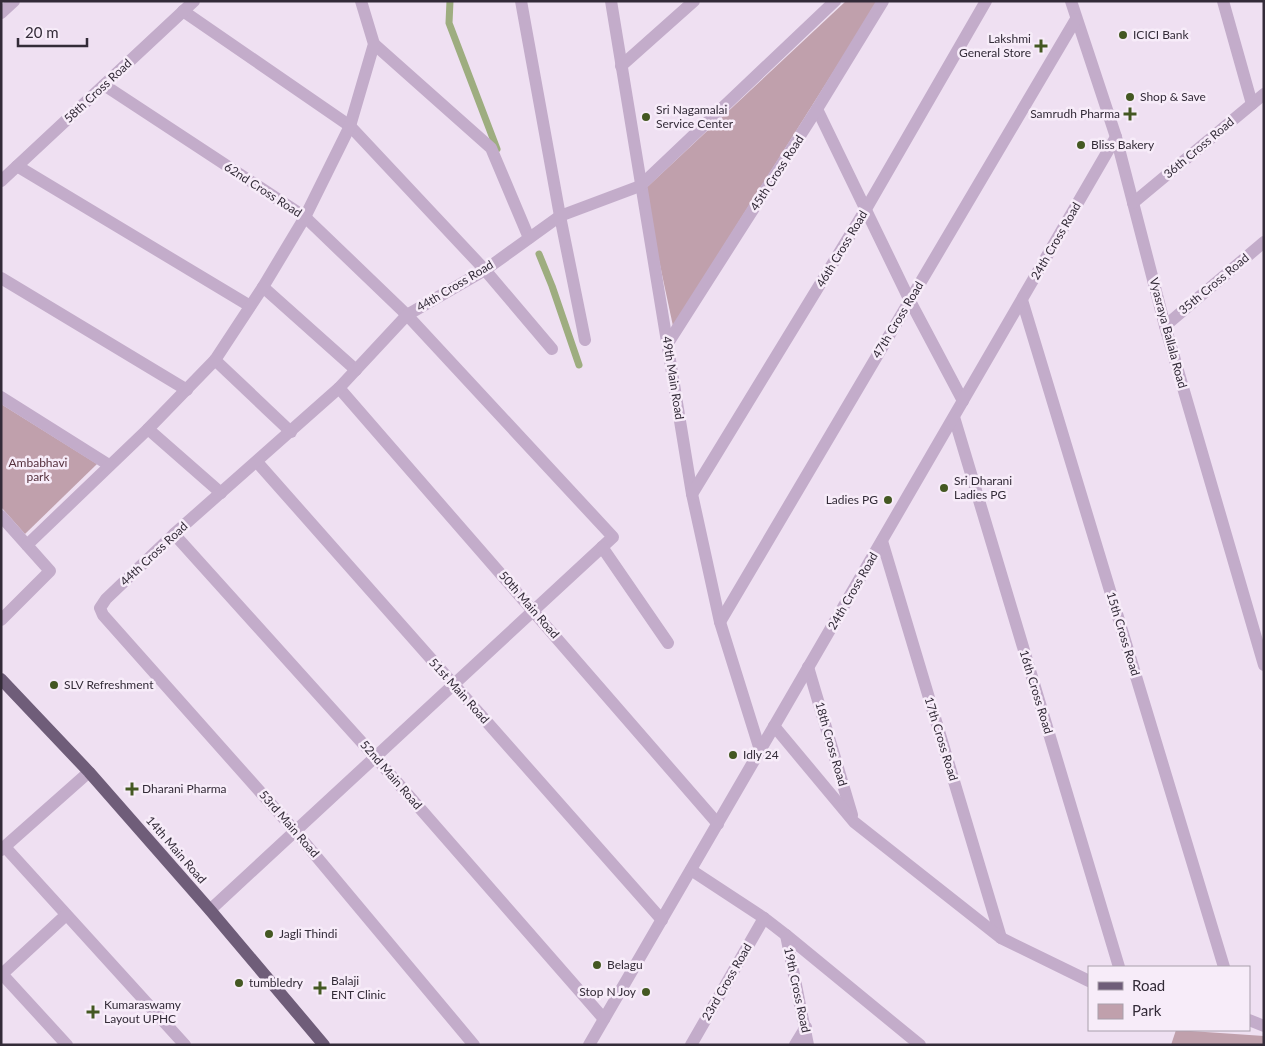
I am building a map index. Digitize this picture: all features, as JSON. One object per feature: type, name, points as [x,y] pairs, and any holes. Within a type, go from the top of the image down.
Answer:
[{"type":"main road","name":"14th Main Road","points":[[1,679],[89,772],[210,910],[324,1045]]},
{"type":"street","points":[[1,13],[14,1]]},
{"type":"street","name":"58th Cross Road","points":[[1,181],[194,1]]},
{"type":"street","points":[[361,1],[374,44],[491,148],[529,238]]},
{"type":"street","points":[[521,1],[560,216],[585,340]]},
{"type":"street","name":"49th Main Road","points":[[611,1],[692,494],[720,622],[760,750]]},
{"type":"street","points":[[621,66],[694,1]]},
{"type":"street","name":"44th Cross Road","points":[[100,608],[106,599],[174,534],[339,388],[408,315],[485,270],[560,216],[640,186],[836,1]]},
{"type":"street","name":"45th Cross Road","points":[[668,343],[818,109],[883,1]]},
{"type":"street","name":"46th Cross Road","points":[[692,494],[866,209],[986,1]]},
{"type":"street","name":"Vyasraya Ballala Road","points":[[1071,1],[1116,137],[1165,326],[1264,665]]},
{"type":"street","points":[[1223,1],[1252,104]]},
{"type":"street","points":[[183,11],[350,126],[485,270],[552,349]]},
{"type":"street","name":"47th Cross Road","points":[[720,622],[1076,19]]},
{"type":"street","points":[[27,545],[148,429],[215,360],[305,218],[350,126],[374,44]]},
{"type":"street","name":"62nd Cross Road","points":[[104,85],[305,218],[408,315],[613,537],[602,547]]},
{"type":"street","name":"36th Cross Road","points":[[1133,203],[1264,94]]},
{"type":"street","points":[[818,109],[910,301],[963,401]]},
{"type":"street","name":"24th Cross Road","points":[[589,1045],[1116,137]]},
{"type":"street","points":[[17,166],[250,306]]},
{"type":"street","name":"35th Cross Road","points":[[1165,326],[1264,242]]},
{"type":"street","points":[[1,278],[187,390]]},
{"type":"street","points":[[263,287],[356,370]]},
{"type":"street","name":"15th Cross Road","points":[[1022,300],[1224,966]]},
{"type":"street","points":[[215,360],[291,432]]},
{"type":"street","name":"50th Main Road","points":[[339,388],[534,610],[718,824]]},
{"type":"street","points":[[1,398],[109,465]]},
{"type":"street","name":"16th Cross Road","points":[[954,417],[1119,966]]},
{"type":"street","points":[[148,429],[221,493]]},
{"type":"street","name":"51st Main Road","points":[[257,462],[662,920]]},
{"type":"street","points":[[1,516],[50,571],[1,620]]},
{"type":"street","name":"52nd Main Road","points":[[174,534],[376,757],[604,1020]]},
{"type":"street","name":"17th Cross Road","points":[[882,541],[1001,938]]},
{"type":"street","points":[[210,910],[602,547],[668,643]]},
{"type":"street","name":"53rd Main Road","points":[[100,608],[103,614],[295,831],[474,1045]]},
{"type":"street","name":"18th Cross Road","points":[[808,667],[854,822]]},
{"type":"street","points":[[774,726],[854,822],[1001,938],[1088,981]]},
{"type":"street","points":[[89,772],[3,849],[185,1045]]},
{"type":"street","points":[[691,870],[764,918],[920,1045]]},
{"type":"street","points":[[66,915],[2,975],[67,1045]]},
{"type":"street","name":"23rd Cross Road","points":[[691,1045],[764,918]]},
{"type":"street","name":"19th Cross Road","points":[[786,935],[806,1027],[808,1045]]},
{"type":"street","points":[[1250,1020],[1264,1026]]},
{"type":"street","points":[[795,1045],[806,1027]]},
{"type":"green space","points":[[846,1],[878,1],[673,326],[644,190]]},
{"type":"green space","name":"Ambabhavi park","points":[[1,404],[97,464],[25,534],[1,507]]},
{"type":"green space","points":[[1176,1031],[1264,1036],[1264,1045],[1171,1045]]},
{"type":"waterway","points":[[450,1],[449,23],[497,149]]},
{"type":"waterway","points":[[539,254],[579,365]]},
{"type":"place","name":"ICICI Bank","points":[[1123,35]]},
{"type":"place","name":"Lakshmi General Store","points":[[1041,46]]},
{"type":"place","name":"Shop & Save","points":[[1130,97]]},
{"type":"place","name":"Samrudh Pharma","points":[[1130,114]]},
{"type":"place","name":"Sri Nagamalai Service Center","points":[[646,117]]},
{"type":"place","name":"Bliss Bakery","points":[[1081,145]]},
{"type":"place","name":"Sri Dharani Ladies PG","points":[[944,488]]},
{"type":"place","name":"Ladies PG","points":[[888,500]]},
{"type":"place","name":"SLV Refreshment","points":[[54,685]]},
{"type":"place","name":"Idly 24","points":[[733,755]]},
{"type":"place","name":"Dharani Pharma","points":[[132,789]]},
{"type":"place","name":"Jagli Thindi","points":[[269,934]]},
{"type":"place","name":"Belagu","points":[[597,965]]},
{"type":"place","name":"tumbledry","points":[[239,983]]},
{"type":"place","name":"Balaji ENT Clinic","points":[[320,988]]},
{"type":"place","name":"Stop N Joy","points":[[646,992]]},
{"type":"place","name":"Kumaraswamy Layout UPHC","points":[[93,1012]]}]
